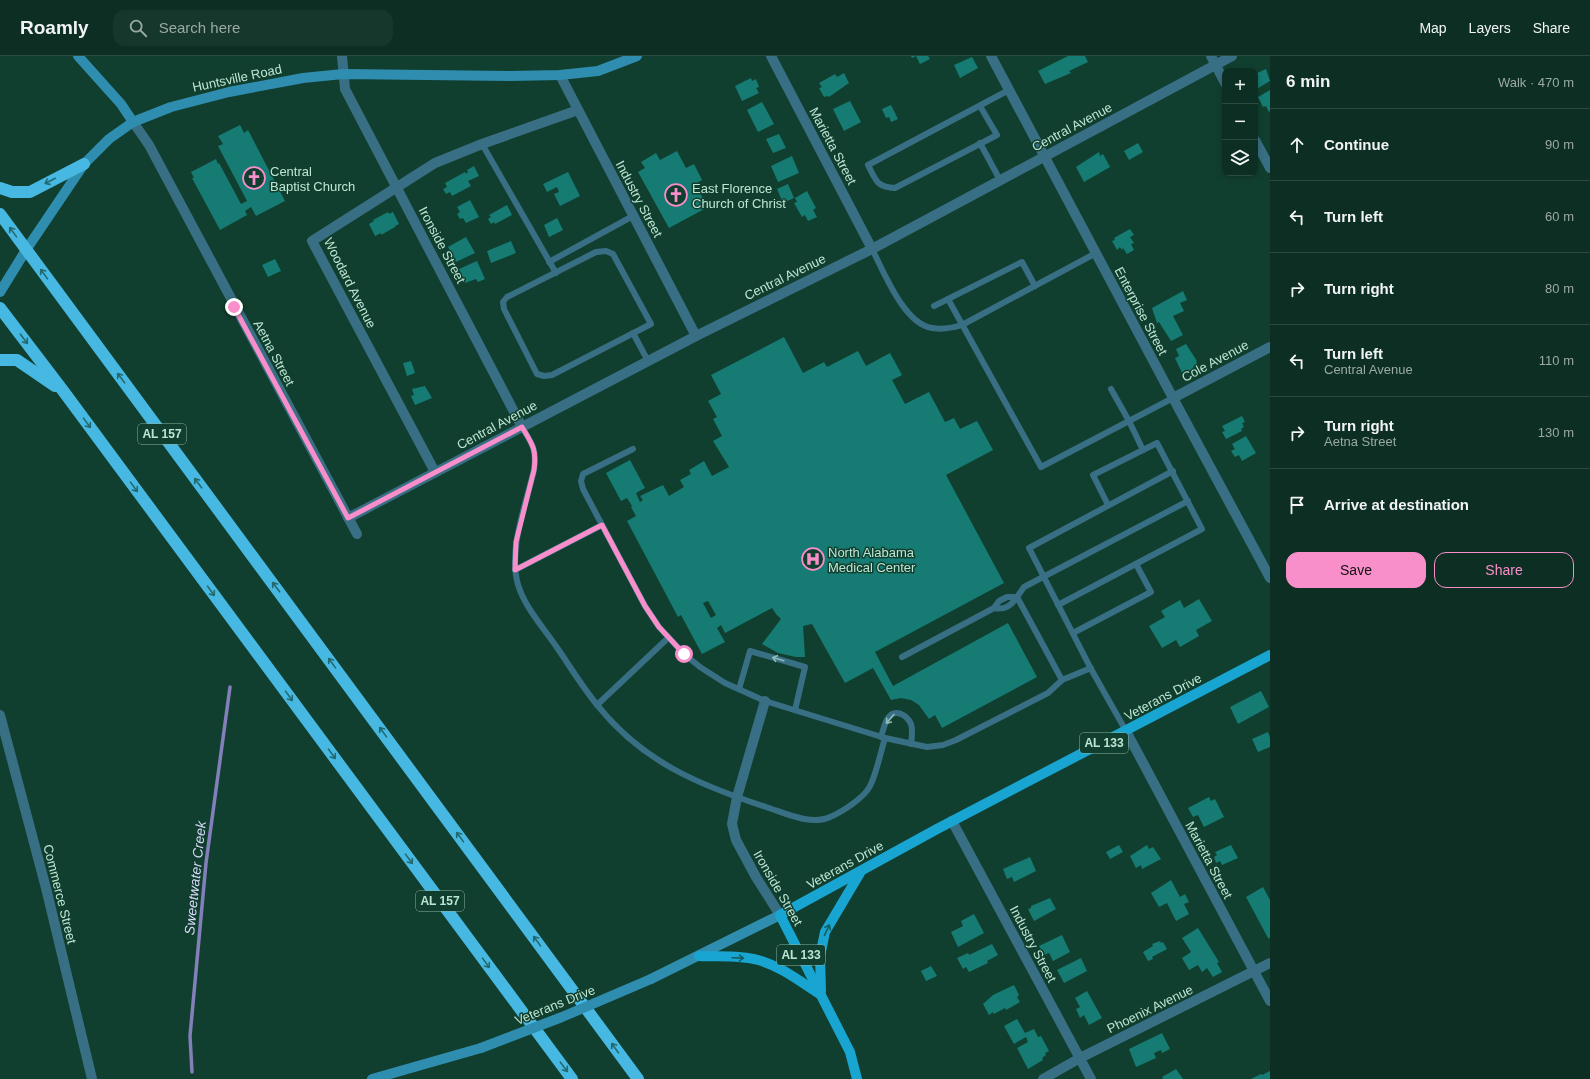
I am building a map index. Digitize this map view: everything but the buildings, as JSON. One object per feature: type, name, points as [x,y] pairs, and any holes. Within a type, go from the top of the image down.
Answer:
[{"type":"highway","points":[[0,188],[12,192],[30,192],[84,164]]},
{"type":"highway","name":"AL 157","points":[[0,214],[638,1079]]},
{"type":"highway","name":"AL 157","points":[[0,308],[64,392],[572,1079]]},
{"type":"highway","points":[[0,360],[17,360],[64,392]]},
{"type":"main road","points":[[78,56],[121,104],[133,122]]},
{"type":"main road","name":"Huntsville Road","points":[[0,292],[26,250],[84,164],[109,140],[133,122],[171,107],[228,92],[303,78],[343,74],[510,76],[560,75],[598,71],[637,56]]},
{"type":"main road","name":"Veterans Drive","points":[[372,1079],[481,1048],[562,1017],[651,979],[780,915],[952,821],[1270,655]]},
{"type":"main road","points":[[821,995],[820,956],[825,932],[861,872]]},
{"type":"main road","name":"Ironside Street","points":[[780,915],[850,1052],[857,1079]]},
{"type":"main road","points":[[699,956],[746,958],[759,961],[774,966],[821,995]]},
{"type":"street","name":"Ironside Street","points":[[342,56],[345,89],[522,427]]},
{"type":"street","name":"Marietta Street","points":[[771,56],[872,249]]},
{"type":"street","name":"Enterprise Street","points":[[991,56],[1270,578]]},
{"type":"street","name":"Central Avenue","points":[[348,518],[696,336],[872,249],[1045,157],[1213,60],[1232,56]]},
{"type":"street","points":[[1213,60],[1222,77]]},
{"type":"street","name":"Industry Street","points":[[560,75],[696,336]]},
{"type":"street","name":"Woodard Avenue","points":[[434,472],[312,241],[435,163],[482,144],[578,110]]},
{"type":"street","name":"Aetna Street","points":[[133,122],[149,145],[357,534]]},
{"type":"street","points":[[1258,146],[1270,168]]},
{"type":"street","name":"Cole Avenue","points":[[1173,398],[1270,348]]},
{"type":"street","name":"Ironside Street","points":[[766,701],[737,797],[732,824],[736,840],[756,877],[780,915]]},
{"type":"street","name":"Commerce Street","points":[[0,715],[46,888],[92,1079]]},
{"type":"street","name":"Marietta Street","points":[[1126,731],[1270,1001]]},
{"type":"street","name":"Industry Street","points":[[952,821],[1091,1079]]},
{"type":"street","name":"Phoenix Avenue","points":[[1042,1079],[1080,1058],[1255,972],[1270,963]]},
{"type":"lane","points":[[980,106],[997,135],[895,188],[885,188],[877,183],[868,165],[1009,90]]},
{"type":"lane","points":[[980,143],[1000,180]]},
{"type":"lane","points":[[482,144],[556,273]]},
{"type":"lane","points":[[549,262],[633,216]]},
{"type":"lane","points":[[872,249],[902,307],[913,319],[930,328],[947,330],[962,325],[1096,253]]},
{"type":"lane","points":[[606,251],[613,254],[651,324],[633,333],[552,375],[544,376],[537,374],[504,309],[503,302],[507,297],[596,252],[606,251]]},
{"type":"lane","points":[[934,306],[1022,262],[1035,286]]},
{"type":"lane","points":[[948,299],[1041,467],[1173,398]]},
{"type":"lane","points":[[633,333],[648,361]]},
{"type":"lane","points":[[1111,389],[1143,450]]},
{"type":"lane","points":[[522,427],[535,450],[536,458],[516,542],[515,570],[521,593],[528,606],[597,705],[628,738],[672,769],[737,797],[804,819],[817,820],[830,818],[860,798],[870,786],[889,717],[894,713],[901,713],[907,717],[911,725],[911,744]]},
{"type":"lane","points":[[1058,605],[1202,529],[1157,443],[1093,475],[1108,506]]},
{"type":"lane","points":[[633,448],[583,474],[581,481],[583,489],[645,606],[659,627],[668,638],[700,667],[725,683],[766,701],[883,737],[927,747],[943,745],[956,740],[1048,692],[1062,680],[1091,668]]},
{"type":"lane","points":[[1126,731],[1091,668],[1029,548],[1173,471]]},
{"type":"lane","points":[[1017,597],[1024,588],[1044,576],[1188,501]]},
{"type":"lane","points":[[515,570],[602,525]]},
{"type":"lane","points":[[1073,633],[1151,592],[1136,564]]},
{"type":"lane","points":[[902,657],[994,608],[999,601],[1007,597],[1017,597]]},
{"type":"lane","points":[[1017,597],[1062,680]]},
{"type":"lane","points":[[597,705],[668,638]]},
{"type":"lane","points":[[739,689],[750,651],[805,668],[795,710]]},
{"type":"waterway","name":"Sweetwater Creek","points":[[192,1072],[190,1036],[206,863],[230,687]]},
{"type":"place","name":"Central Baptist Church","points":[[254,178]]},
{"type":"place","name":"East Florence Church of Christ","points":[[676,195]]},
{"type":"place","name":"North Alabama Medical Center","points":[[813,559]]},
{"type":"route","points":[[234,307],[348,518],[522,427],[535,450],[536,458],[516,542],[515,570],[602,525],[645,606],[659,627],[684,654]]}]
